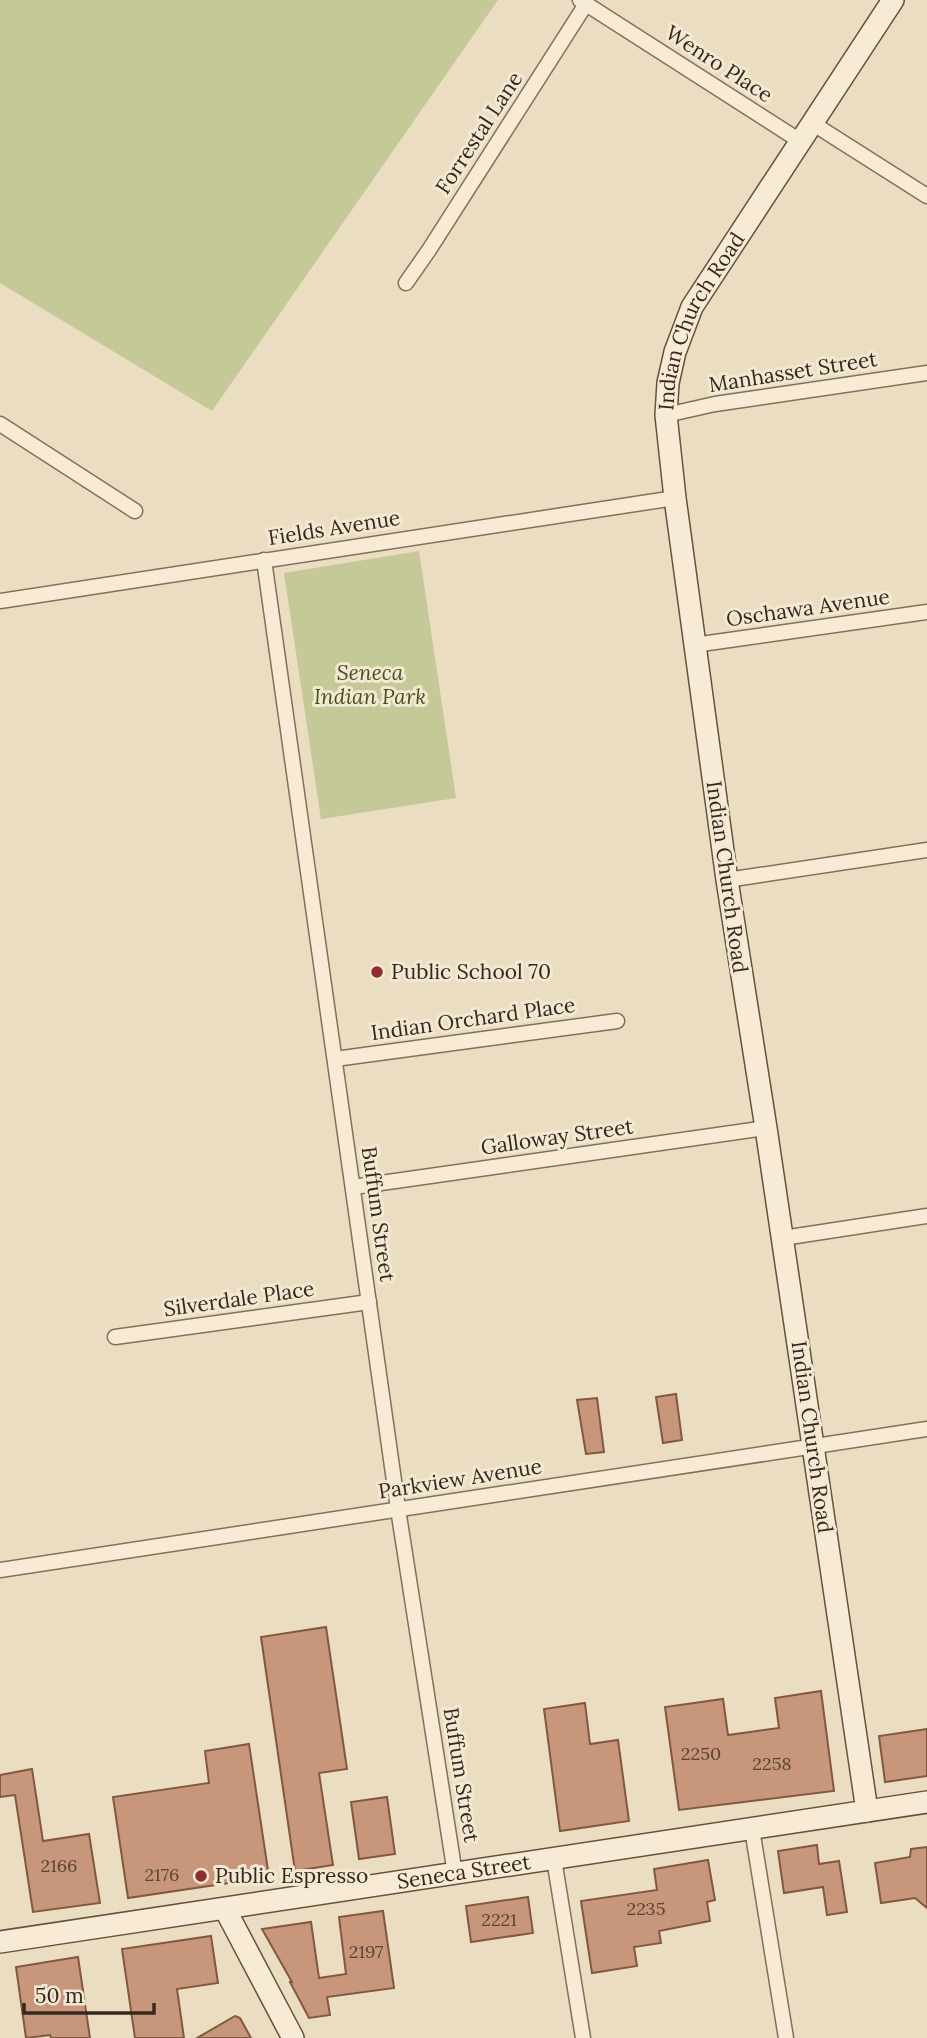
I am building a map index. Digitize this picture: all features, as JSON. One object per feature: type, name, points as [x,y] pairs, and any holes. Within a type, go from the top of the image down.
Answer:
[{"type":"street","name":"Indian Church Road","points":[[867,1811],[783,1238],[727,880],[694,645],[666,415],[668,383],[675,352],[692,307],[893,0]]},
{"type":"street","name":"Wenro Place","points":[[583,2],[806,132],[927,196]]},
{"type":"street","name":"Forrestal Lane","points":[[405,283],[429,250],[583,2]]},
{"type":"street","name":"Manhasset Street","points":[[666,415],[715,404],[927,373]]},
{"type":"street","points":[[0,424],[135,511]]},
{"type":"street","name":"Fields Avenue","points":[[0,601],[675,498]]},
{"type":"street","name":"Buffum Street","points":[[264,560],[398,1509],[455,1874]]},
{"type":"street","name":"Oschawa Avenue","points":[[694,645],[927,612]]},
{"type":"street","points":[[727,880],[927,850]]},
{"type":"street","name":"Indian Orchard Place","points":[[335,1059],[617,1021]]},
{"type":"street","name":"Galloway Street","points":[[353,1187],[766,1128]]},
{"type":"street","points":[[783,1238],[927,1216]]},
{"type":"street","name":"Silverdale Place","points":[[115,1338],[369,1303]]},
{"type":"street","name":"Parkview Avenue","points":[[0,1570],[927,1429]]},
{"type":"street","name":"Seneca Street","points":[[0,1942],[927,1802]]},
{"type":"street","points":[[752,1829],[786,2038]]},
{"type":"street","points":[[554,1859],[583,2038]]},
{"type":"street","points":[[225,1909],[293,2038]]},
{"type":"green space","points":[[0,0],[498,0],[212,411],[0,283]]},
{"type":"green space","name":"Seneca Indian Park","points":[[419,551],[456,798],[321,819],[284,573]]},
{"type":"building","points":[[676,1394],[682,1440],[663,1443],[656,1397]]},
{"type":"building","points":[[597,1398],[604,1452],[586,1454],[577,1400]]},
{"type":"building","points":[[326,1627],[347,1769],[319,1773],[333,1865],[295,1871],[261,1637]]},
{"type":"building","points":[[821,1691],[834,1791],[679,1810],[665,1707],[723,1699],[728,1735],[779,1728],[775,1698]]},
{"type":"building","points":[[585,1703],[590,1744],[618,1740],[629,1821],[560,1831],[544,1709]]},
{"type":"building","points":[[927,1729],[927,1776],[885,1782],[879,1736]]},
{"type":"building","points":[[249,1744],[269,1877],[128,1898],[113,1797],[209,1783],[205,1751]]},
{"type":"building","points":[[32,1769],[43,1841],[89,1834],[100,1903],[33,1912],[15,1795],[0,1797],[0,1775]]},
{"type":"building","points":[[387,1797],[395,1854],[359,1859],[351,1802]]},
{"type":"building","points":[[817,1845],[819,1864],[839,1861],[847,1912],[827,1915],[823,1887],[784,1893],[778,1851]]},
{"type":"building","points":[[927,1847],[927,1908],[915,1898],[881,1903],[875,1863],[910,1857],[911,1849]]},
{"type":"building","points":[[708,1860],[715,1900],[707,1902],[710,1921],[659,1931],[661,1943],[634,1947],[637,1966],[592,1973],[581,1901],[657,1890],[654,1869]]},
{"type":"building","points":[[528,1897],[533,1933],[471,1942],[466,1906]]},
{"type":"building","points":[[383,1911],[394,1988],[327,1997],[330,2015],[309,2018],[262,1929],[311,1922],[319,1978],[346,1974],[339,1917]]},
{"type":"building","points":[[211,1936],[218,1983],[177,1989],[184,2038],[135,2038],[122,1949]]},
{"type":"building","points":[[78,1957],[90,2038],[51,2038],[50,2035],[26,2038],[16,1967]]},
{"type":"building","points":[[235,2016],[240,2018],[251,2038],[197,2038]]},
{"type":"place","name":"Public School 70","points":[[377,972]]},
{"type":"place","name":"Public Espresso","points":[[201,1876]]}]
